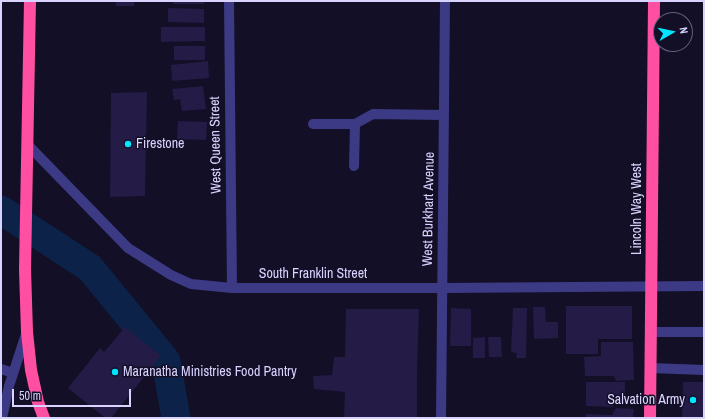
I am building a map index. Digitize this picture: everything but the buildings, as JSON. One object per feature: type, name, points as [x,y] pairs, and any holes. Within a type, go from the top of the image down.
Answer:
[{"type":"highway","points":[[30,1],[25,269],[27,332],[31,370],[38,402],[44,418]]},
{"type":"highway","name":"Lincoln Way West","points":[[650,418],[654,1]]},
{"type":"street","name":"West Queen Street","points":[[229,1],[232,288]]},
{"type":"street","name":"West Burkhart Avenue","points":[[441,418],[445,1]]},
{"type":"street","points":[[313,124],[355,124],[373,114],[444,115]]},
{"type":"street","points":[[354,166],[355,124]]},
{"type":"street","name":"South Franklin Street","points":[[27,144],[128,248],[172,275],[191,284],[232,288],[704,286]]},
{"type":"street","points":[[2,418],[9,386],[27,332]]},
{"type":"street","points":[[651,332],[704,332]]},
{"type":"street","points":[[651,368],[704,370]]},
{"type":"street","points":[[1,369],[13,373]]},
{"type":"waterway","points":[[1,210],[90,268],[166,361],[176,418]]},
{"type":"place","name":"Firestone","points":[[128,144]]},
{"type":"place","name":"Maranatha Ministries Food Pantry","points":[[115,372]]},
{"type":"place","name":"Salvation Army","points":[[693,400]]}]
